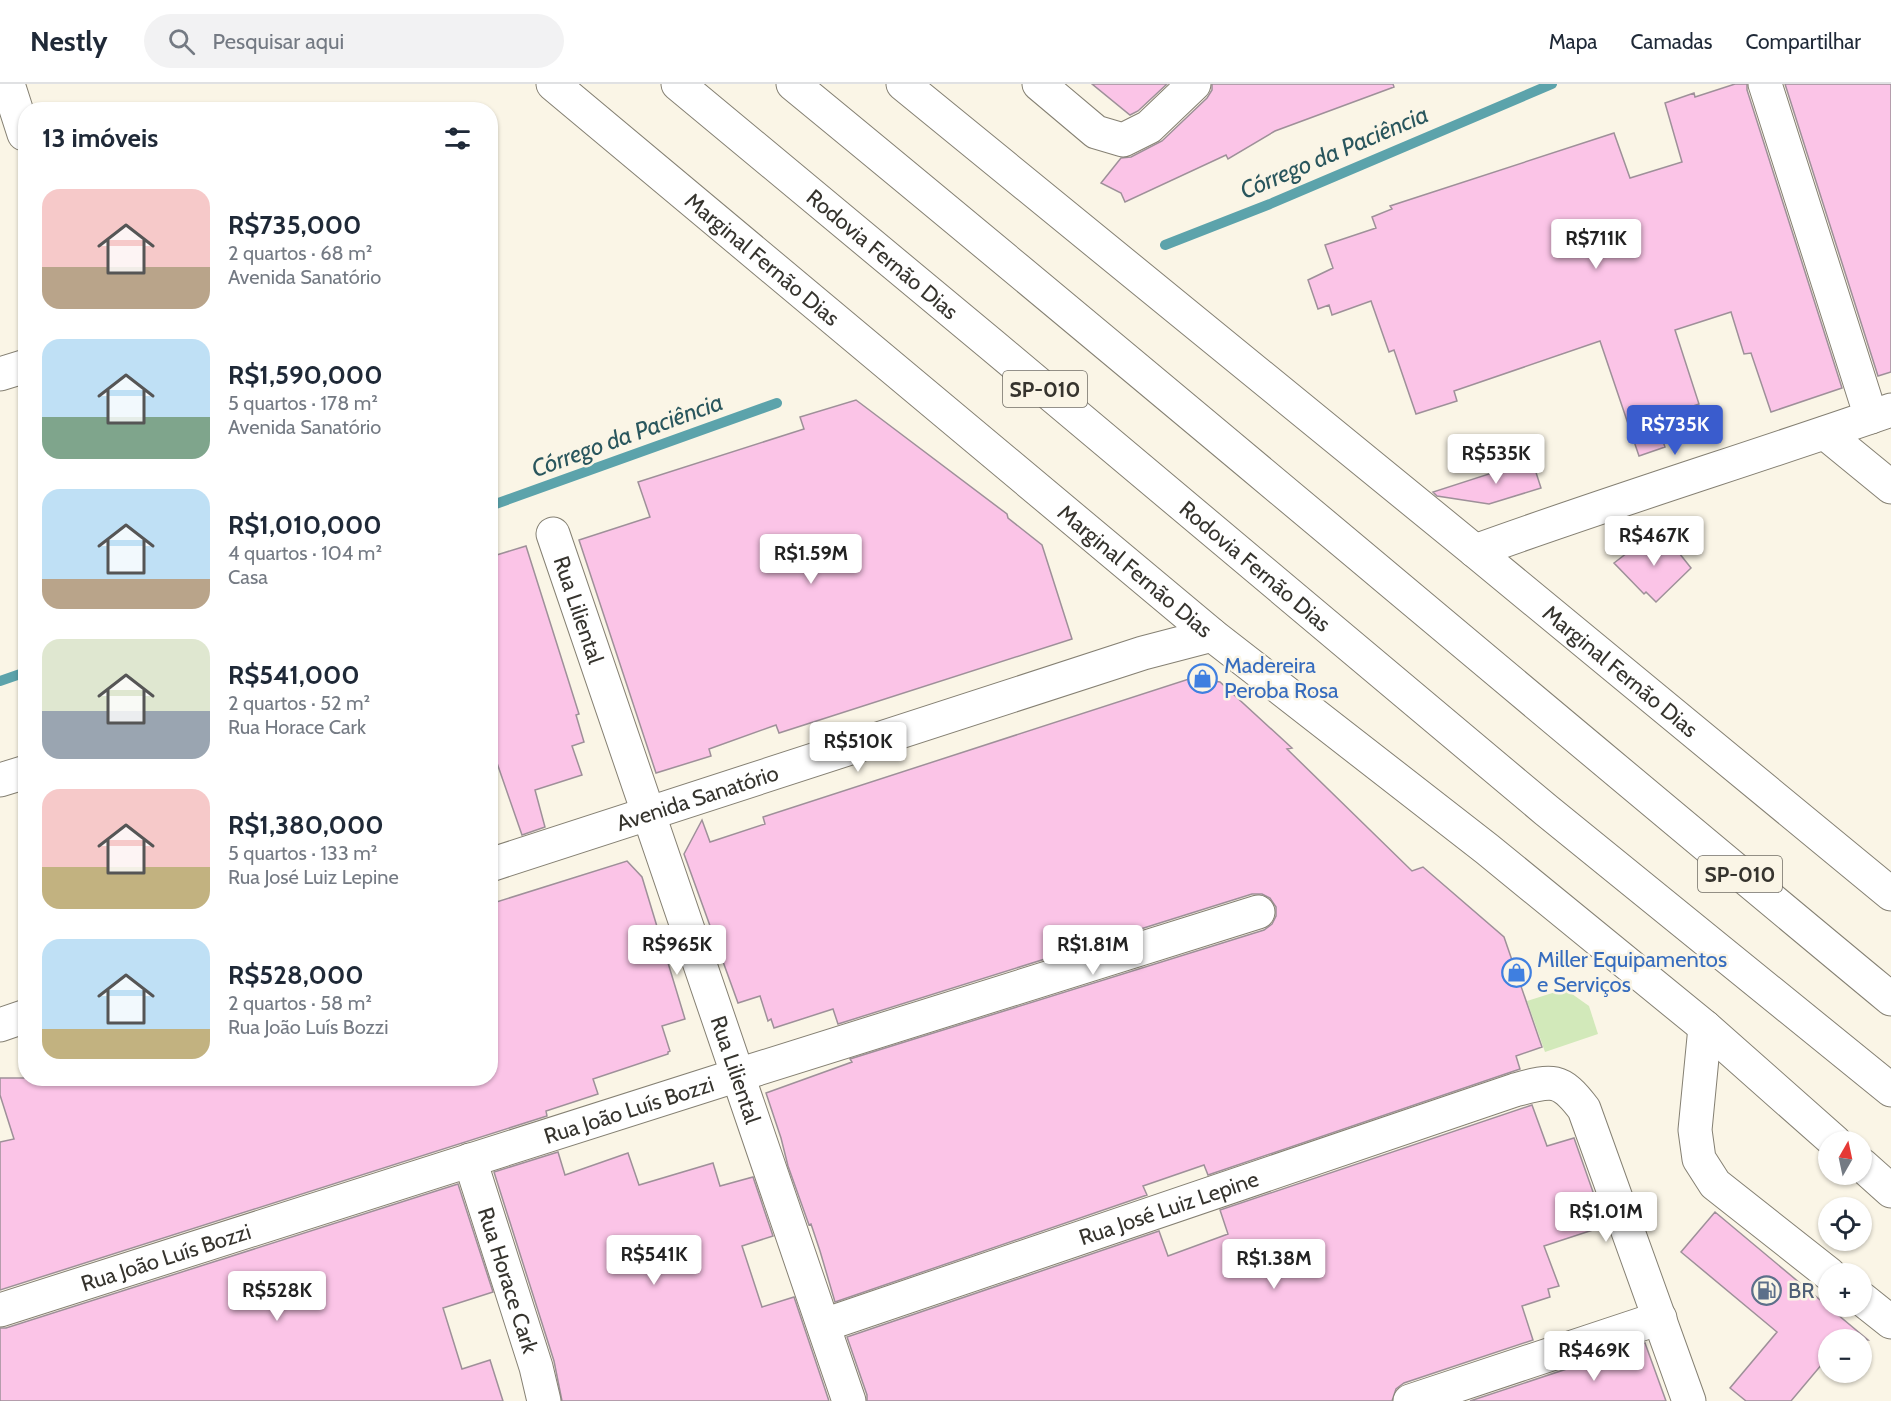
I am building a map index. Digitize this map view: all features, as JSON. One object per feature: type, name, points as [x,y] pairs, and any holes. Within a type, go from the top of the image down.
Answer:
[{"type":"main road","points":[[8,84],[18,115]]},
{"type":"main road","name":"Marginal Fernão Dias","points":[[553,84],[1212,635],[1487,849],[1705,1027],[1823,1131]]},
{"type":"main road","name":"Rodovia Fernão Dias","points":[[678,84],[1546,810],[1891,1090]]},
{"type":"main road","name":"SP-010","points":[[793,84],[1059,303],[1590,750],[1891,999]]},
{"type":"main road","points":[[1039,84],[1096,132],[1123,140],[1149,127],[1194,84]]},
{"type":"main road","points":[[1475,551],[1881,413],[1765,84]]},
{"type":"main road","name":"Marginal Fernão Dias","points":[[908,86],[1891,894]]},
{"type":"main road","points":[[0,374],[18,368]]},
{"type":"main road","points":[[1825,433],[1891,488]]},
{"type":"main road","name":"Rua Liliental","points":[[553,534],[849,1401]]},
{"type":"main road","name":"Avenida Sanatório","points":[[498,862],[1143,653],[1212,635]]},
{"type":"main road","points":[[0,780],[18,774]]},
{"type":"main road","name":"Rua João Luís Bozzi","points":[[0,1310],[1257,912]]},
{"type":"main road","points":[[0,1025],[18,1019]]},
{"type":"main road","points":[[1705,1027],[1695,1130],[1699,1159],[1715,1184],[1818,1265]]},
{"type":"main road","name":"Rua José Luiz Lepine","points":[[824,1325],[1515,1090],[1539,1083],[1553,1083],[1565,1087],[1584,1109],[1689,1401]]},
{"type":"main road","name":"Rua Horace Cark","points":[[470,1160],[536,1367],[544,1401]]},
{"type":"main road","points":[[1872,1173],[1891,1191]]},
{"type":"main road","points":[[1872,1307],[1891,1322]]},
{"type":"main road","points":[[1410,1401],[1660,1318]]},
{"type":"green space","points":[[1565,989],[1589,1006],[1598,1034],[1545,1052],[1527,1001]]},
{"type":"building","points":[[1092,84],[1167,84],[1138,111],[1130,115]]},
{"type":"building","points":[[1212,84],[1393,84],[1394,87],[1275,131],[1228,159],[1226,155],[1125,202],[1121,193],[1101,183],[1121,158],[1131,157],[1162,141],[1207,98],[1212,90]]},
{"type":"building","points":[[1735,84],[1747,84],[1842,388],[1771,412],[1751,353],[1744,354],[1731,312],[1675,330],[1699,404],[1655,419],[1665,447],[1639,456],[1600,341],[1454,391],[1457,401],[1416,414],[1394,350],[1389,352],[1371,301],[1332,315],[1329,305],[1318,309],[1308,280],[1333,268],[1325,245],[1376,228],[1372,217],[1392,209],[1390,206],[1614,133],[1630,178],[1682,162],[1665,103],[1694,93],[1695,97]]},
{"type":"building","points":[[1785,84],[1891,84],[1891,372],[1878,376]]},
{"type":"building","points":[[856,400],[1007,514],[1008,518],[1042,545],[1072,639],[779,733],[776,725],[709,749],[711,756],[656,773],[579,540],[650,517],[638,482],[804,429],[800,417]]},
{"type":"building","points":[[1532,460],[1541,488],[1489,504],[1437,496],[1433,492]]},
{"type":"building","points":[[1664,534],[1691,568],[1656,602],[1646,592],[1644,594],[1614,563],[1644,540],[1650,543]]},
{"type":"building","points":[[526,546],[579,714],[576,715],[584,742],[572,746],[582,775],[535,790],[545,827],[522,835],[498,766],[498,555]]},
{"type":"building","points":[[1192,678],[1220,682],[1292,748],[1287,749],[1412,871],[1423,867],[1504,937],[1542,1047],[1516,1056],[1520,1069],[1208,1175],[1204,1165],[1143,1186],[1147,1195],[835,1302],[811,1224],[809,1225],[788,1166],[766,1093],[852,1062],[850,1059],[1264,930],[1272,924],[1276,916],[1276,907],[1270,898],[1262,894],[1252,894],[838,1024],[833,1009],[774,1028],[771,1019],[768,1021],[760,996],[738,1003],[684,854],[702,820],[710,842],[765,824],[763,817]]},
{"type":"building","points":[[627,861],[642,877],[685,1019],[662,1026],[670,1051],[668,1054],[593,1079],[598,1094],[546,1111],[547,1116],[0,1290],[0,1142],[14,1139],[0,1095],[0,1078],[18,1078],[18,1086],[498,1086],[498,901]]},
{"type":"building","points":[[1532,1105],[1547,1146],[1574,1138],[1605,1226],[1544,1246],[1559,1286],[1548,1289],[1550,1297],[1522,1306],[1533,1340],[1404,1383],[1396,1389],[1392,1401],[867,1401],[847,1337],[1159,1231],[1168,1256],[1228,1234],[1220,1210]]},
{"type":"building","points":[[558,1152],[565,1175],[628,1153],[639,1185],[713,1163],[720,1186],[753,1177],[773,1236],[742,1246],[762,1307],[794,1297],[829,1401],[562,1401],[554,1361],[494,1172]]},
{"type":"building","points":[[458,1184],[493,1292],[443,1308],[462,1369],[490,1360],[503,1401],[0,1401],[0,1328]]},
{"type":"building","name":"BR","points":[[1715,1212],[1818,1298],[1818,1317],[1841,1317],[1855,1329],[1818,1329],[1818,1369],[1791,1401],[1746,1401],[1730,1388],[1777,1332],[1681,1252]]},
{"type":"building","points":[[1645,1343],[1666,1401],[1470,1401]]},
{"type":"waterway","name":"Córrego da Paciência","points":[[1165,245],[1270,204],[1552,84]]},
{"type":"waterway","name":"Córrego da Paciência","points":[[498,503],[777,403]]},
{"type":"waterway","name":"Córrego da Paciência","points":[[0,681],[18,675]]},
{"type":"place","name":"Madereira Peroba Rosa","points":[[1203,678]]},
{"type":"place","name":"Miller Equipamentos e Serviços","points":[[1516,972]]},
{"type":"place","name":"BR","points":[[1767,1290]]}]
